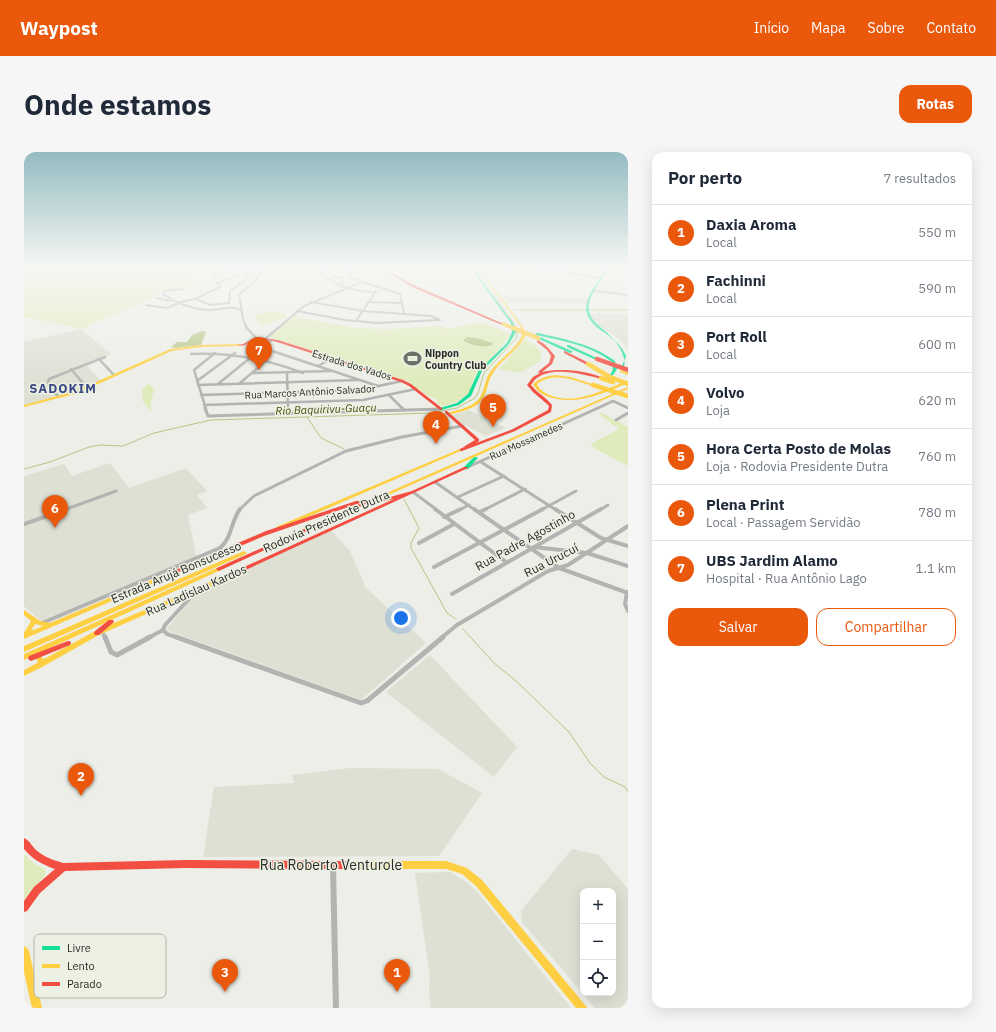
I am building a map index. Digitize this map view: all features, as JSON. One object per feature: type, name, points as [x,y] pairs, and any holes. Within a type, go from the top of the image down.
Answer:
[{"type":"main road","points":[[459,306],[628,374]]},
{"type":"main road","points":[[464,306],[504,324]]},
{"type":"main road","points":[[445,411],[471,394],[474,389],[478,373],[510,340],[514,332],[512,323],[499,306]]},
{"type":"main road","points":[[445,411],[470,407],[480,400],[485,392],[490,375],[520,343],[523,336],[522,326],[507,306]]},
{"type":"main road","points":[[588,306],[587,317],[591,322],[608,333],[626,350],[628,356],[626,368],[593,361]]},
{"type":"main road","points":[[538,337],[598,351],[610,357],[616,365],[614,373],[602,379],[587,379],[558,373],[548,374],[538,378]]},
{"type":"main road","points":[[538,337],[551,351],[554,357],[553,362],[549,366],[536,374],[538,378],[536,384],[540,392],[553,398],[568,400],[586,398],[628,385]]},
{"type":"main road","points":[[24,406],[86,388],[167,350],[201,346],[244,345],[256,338]]},
{"type":"main road","name":"Estrada dos Vados","points":[[256,338],[269,339],[402,381],[416,389],[445,411],[478,440],[461,450]]},
{"type":"main road","points":[[593,361],[610,377],[628,385]]},
{"type":"main road","points":[[461,450],[483,443],[546,415],[551,409],[550,403],[530,388],[529,383],[546,373],[557,371],[588,374],[628,385]]},
{"type":"main road","points":[[538,378],[564,377],[628,395]]},
{"type":"main road","name":"Rodovia Presidente Dutra","points":[[24,657],[343,513],[579,410],[628,385]]},
{"type":"main road","name":"Rodovia Presidente Dutra","points":[[24,649],[628,385]]},
{"type":"main road","points":[[579,410],[628,395]]},
{"type":"main road","points":[[466,468],[477,458],[495,449],[498,445]]},
{"type":"main road","name":"Estrada Arujá Bonsucesso","points":[[24,636],[51,626],[461,450]]},
{"type":"main road","name":"Rua Mossamedes","points":[[435,482],[466,468]]},
{"type":"main road","name":"Rua Ladislau Kardos","points":[[99,632],[190,593],[435,482]]},
{"type":"main road","points":[[343,513],[413,492]]},
{"type":"main road","points":[[264,534],[358,502]]},
{"type":"main road","points":[[24,660],[111,622],[141,605]]},
{"type":"main road","points":[[24,612],[37,622],[51,626]]},
{"type":"main road","points":[[24,636],[37,622]]},
{"type":"main road","points":[[24,673],[49,660],[53,654],[99,632],[111,622]]},
{"type":"main road","points":[[36,656],[41,660],[40,665]]},
{"type":"main road","name":"Rua Roberto Venturole","points":[[24,842],[34,854],[44,862],[63,867],[185,864],[446,865],[460,868],[471,875],[479,883],[582,1008]]},
{"type":"main road","points":[[24,908],[37,890],[63,867]]},
{"type":"main road","points":[[24,951],[34,995]]},
{"type":"main road","points":[[35,998],[37,1008]]},
{"type":"street","points":[[151,306],[162,308],[168,306]]},
{"type":"street","points":[[192,306],[205,310],[237,308],[241,310]]},
{"type":"street","points":[[241,306],[245,328],[248,333],[256,338]]},
{"type":"street","points":[[218,384],[263,348],[269,339],[297,311],[305,306]]},
{"type":"street","points":[[297,311],[356,321],[382,323],[440,320],[434,316],[363,311],[333,306]]},
{"type":"street","points":[[356,321],[366,306]]},
{"type":"street","points":[[402,306],[404,313]]},
{"type":"street","points":[[263,348],[378,386]]},
{"type":"street","points":[[215,353],[194,368],[207,416],[404,410],[445,411]]},
{"type":"street","points":[[191,354],[235,354],[267,360],[303,373]]},
{"type":"street","points":[[198,383],[235,354]]},
{"type":"street","points":[[58,397],[48,380],[105,357]]},
{"type":"street","points":[[99,359],[114,375]]},
{"type":"street","points":[[318,366],[330,359]]},
{"type":"street","points":[[240,383],[267,360]]},
{"type":"street","points":[[71,370],[86,388]]},
{"type":"street","points":[[252,373],[303,373],[332,371]]},
{"type":"street","points":[[287,373],[288,414]]},
{"type":"street","points":[[198,383],[218,384],[359,380]]},
{"type":"street","points":[[201,394],[356,390],[402,381]]},
{"type":"street","name":"Rua Marcos Antônio Salvador","points":[[204,405],[358,400],[416,389]]},
{"type":"street","points":[[389,395],[404,410]]},
{"type":"street","name":"Rua Mossamedes","points":[[466,468],[613,402],[618,402],[628,408]]},
{"type":"street","points":[[616,420],[628,413]]},
{"type":"street","points":[[37,622],[68,613],[220,548],[226,543],[238,512],[250,499],[342,453],[402,437],[462,426]]},
{"type":"street","points":[[481,462],[601,538],[609,539],[628,546]]},
{"type":"street","points":[[458,497],[504,476]]},
{"type":"street","points":[[435,482],[559,568],[627,592],[625,604],[628,611]]},
{"type":"street","points":[[480,512],[525,490]]},
{"type":"street","points":[[24,524],[116,491]]},
{"type":"street","points":[[434,567],[576,491]]},
{"type":"street","points":[[413,492],[444,517],[506,562]]},
{"type":"street","points":[[444,517],[469,505]]},
{"type":"street","name":"Rua Padre Agostinho","points":[[452,594],[608,505]]},
{"type":"street","points":[[419,543],[454,524]]},
{"type":"street","name":"Rua Urucuí","points":[[163,630],[167,634],[359,703],[366,701],[462,622],[548,571],[568,565],[628,526]]},
{"type":"street","points":[[532,548],[587,553],[628,566]]},
{"type":"street","points":[[99,632],[111,652],[117,655],[123,653],[163,630],[165,625],[180,607],[189,599],[190,593]]},
{"type":"street","points":[[178,598],[180,607]]},
{"type":"street","points":[[333,865],[336,1008]]},
{"type":"shaded area","points":[[24,306],[134,306],[81,329],[24,317]]},
{"type":"shaded area","points":[[273,311],[285,313],[288,317],[264,325],[258,324],[259,323],[255,314]]},
{"type":"shaded area","points":[[628,313],[628,348],[617,337],[596,324],[589,314]]},
{"type":"shaded area","name":"Nippon Country Club","points":[[294,316],[355,328],[386,329],[443,326],[444,329],[483,322],[510,334],[504,343],[475,375],[469,393],[456,402],[443,406],[436,403],[438,400],[428,396],[407,381],[269,337]]},
{"type":"shaded area","points":[[81,329],[111,354],[85,364],[101,381],[77,391],[24,405],[24,342]]},
{"type":"shaded area","points":[[202,331],[206,332],[201,345],[176,348],[171,347],[177,342],[187,342],[192,335]]},
{"type":"shaded area","points":[[468,337],[480,339],[492,343],[493,345],[474,345],[463,340]]},
{"type":"shaded area","points":[[525,339],[540,350],[540,361],[520,373],[499,369]]},
{"type":"shaded area","points":[[149,384],[154,388],[151,411],[142,400],[143,388]]},
{"type":"shaded area","points":[[469,410],[506,428],[486,436],[464,425],[453,417],[453,415]]},
{"type":"shaded area","points":[[600,412],[628,427],[628,466],[594,448],[591,444],[619,429],[599,414]]},
{"type":"shaded area","points":[[110,463],[129,488],[186,468],[207,491],[197,495],[207,508],[188,515],[196,556],[41,621],[24,606],[24,476],[64,464],[72,476]]},
{"type":"shaded area","points":[[331,530],[350,551],[366,588],[426,643],[361,700],[166,630],[198,591]]},
{"type":"shaded area","points":[[430,655],[517,747],[494,777],[386,692]]},
{"type":"shaded area","points":[[351,768],[438,769],[482,793],[439,856],[203,857],[214,787],[294,783],[292,775]]},
{"type":"shaded area","points":[[572,849],[599,855],[628,889],[628,1008],[595,1008],[585,996],[616,996],[616,888],[580,888],[580,990],[522,922],[521,911]]},
{"type":"shaded area","points":[[24,854],[33,863],[45,869],[45,875],[24,900]]},
{"type":"shaded area","points":[[450,872],[468,883],[479,894],[571,1008],[431,1008],[429,992],[430,976],[415,873]]},
{"type":"waterway","name":"Rio Baquirivu-Guaçu","points":[[501,306],[516,326]]},
{"type":"waterway","points":[[514,310],[628,310]]},
{"type":"waterway","name":"Rio Baquirivu-Guaçu","points":[[24,469],[50,462],[89,447],[100,445],[123,446],[154,433],[211,420],[431,413],[457,408],[475,398],[484,373],[514,341],[517,337],[517,331]]},
{"type":"waterway","points":[[307,417],[321,438],[344,449]]},
{"type":"waterway","points":[[404,499],[419,528],[411,543],[411,548],[447,613],[456,619]]},
{"type":"waterway","points":[[463,629],[494,663],[516,681],[569,732],[590,763],[604,777],[625,787],[628,792]]},
{"type":"traffic: fast","points":[[441,409],[458,404],[470,395],[480,371],[508,343],[514,332],[512,323],[499,306]]},
{"type":"traffic: fast","points":[[587,306],[590,317],[596,325],[617,341],[624,349],[628,356],[624,366]]},
{"type":"traffic: fast","points":[[537,334],[588,347],[606,356],[614,362],[615,369],[611,376],[604,379]]},
{"type":"traffic: fast","points":[[540,338],[571,352]]},
{"type":"traffic: fast","points":[[568,346],[597,359]]},
{"type":"traffic: fast","points":[[466,468],[476,458]]},
{"type":"traffic: slow","points":[[448,414],[469,407],[479,401],[482,398],[491,373],[518,346],[521,341],[524,335],[522,327],[507,306]]},
{"type":"traffic: slow","points":[[503,324],[538,338]]},
{"type":"traffic: slow","points":[[24,406],[77,392],[171,350],[201,346],[239,345]]},
{"type":"traffic: slow","points":[[588,364],[610,377],[628,384]]},
{"type":"traffic: slow","points":[[621,371],[628,374]]},
{"type":"traffic: slow","points":[[593,385],[555,376],[548,377],[535,384],[536,387],[546,395],[571,400],[591,396],[628,382]]},
{"type":"traffic: slow","points":[[601,378],[613,382]]},
{"type":"traffic: slow","points":[[593,385],[628,396]]},
{"type":"traffic: slow","points":[[375,499],[628,388]]},
{"type":"traffic: slow","points":[[278,528],[461,450]]},
{"type":"traffic: slow","points":[[24,649],[244,553]]},
{"type":"traffic: slow","points":[[24,657],[219,569]]},
{"type":"traffic: slow","points":[[24,637],[170,574]]},
{"type":"traffic: slow","points":[[24,673],[97,633],[226,577]]},
{"type":"traffic: slow","points":[[24,612],[38,623],[49,625]]},
{"type":"traffic: slow","points":[[24,635],[28,632],[34,621]]},
{"type":"traffic: slow","points":[[36,656],[41,660],[40,665]]},
{"type":"traffic: slow","points":[[347,865],[446,865],[464,871],[479,883],[582,1008]]},
{"type":"traffic: slow","points":[[24,951],[34,995]]},
{"type":"traffic: slow","points":[[35,998],[37,1008]]},
{"type":"traffic: jam","points":[[460,306],[503,324]]},
{"type":"traffic: jam","points":[[239,345],[244,345],[256,338],[277,341],[402,381],[410,385],[441,409]]},
{"type":"traffic: jam","points":[[538,341],[548,349],[553,356],[551,363],[540,372]]},
{"type":"traffic: jam","points":[[565,352],[588,364]]},
{"type":"traffic: jam","points":[[597,359],[628,370]]},
{"type":"traffic: jam","points":[[461,450],[514,430],[550,411],[551,406],[549,403],[529,385],[534,378],[551,371],[573,372],[601,378]]},
{"type":"traffic: jam","points":[[446,412],[478,440],[466,447]]},
{"type":"traffic: jam","points":[[226,577],[466,468]]},
{"type":"traffic: jam","points":[[381,501],[413,492]]},
{"type":"traffic: jam","points":[[219,569],[375,499]]},
{"type":"traffic: jam","points":[[264,534],[358,502]]},
{"type":"traffic: jam","points":[[170,574],[268,532]]},
{"type":"traffic: jam","points":[[97,633],[111,622]]},
{"type":"traffic: jam","points":[[31,658],[68,643]]},
{"type":"traffic: jam","points":[[24,842],[32,852],[41,859],[51,864],[63,867],[185,864],[347,865]]},
{"type":"traffic: jam","points":[[24,908],[37,890],[63,867]]},
{"type":"place","name":"Nippon Country Club","points":[[412,359]]},
{"type":"place","name":"UBS Jardim Alamo","points":[[259,370]]},
{"type":"place","name":"Hora Certa Posto de Molas","points":[[493,427]]},
{"type":"place","name":"Volvo","points":[[436,444]]},
{"type":"place","name":"Plena Print","points":[[55,528]]},
{"type":"place","name":"Fachinni","points":[[81,796]]},
{"type":"place","name":"Port Roll","points":[[225,992]]},
{"type":"place","name":"Daxia Aroma","points":[[397,992]]},
{"type":"district","name":"SADOKIM","points":[[63,388]]}]
